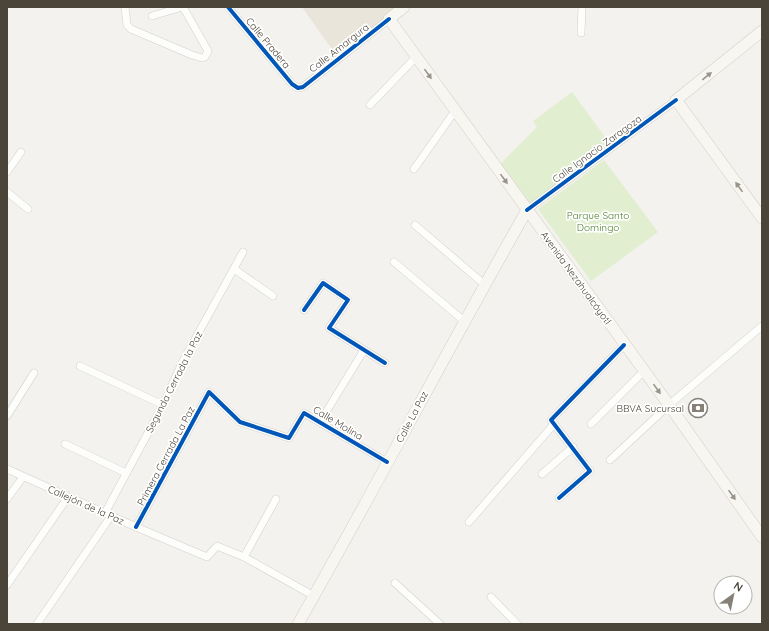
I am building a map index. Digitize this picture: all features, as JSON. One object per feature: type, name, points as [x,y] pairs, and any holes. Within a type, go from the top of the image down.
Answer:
[{"type":"main road","name":"Calle Amargura","points":[[389,19],[404,7]]},
{"type":"main road","name":"Avenida Nezahualcóyotl","points":[[389,19],[526,210],[669,405],[762,538]]},
{"type":"main road","name":"Calle Ignacio Zaragoza","points":[[676,100],[762,31]]},
{"type":"main road","points":[[676,100],[762,218]]},
{"type":"main road","name":"Calle La Paz","points":[[298,624],[348,536],[484,284],[526,210]]},
{"type":"street","points":[[125,7],[127,25],[131,29],[192,55],[205,57],[208,51],[183,7],[152,16]]},
{"type":"street","name":"Calle Pradera","points":[[228,7],[292,84],[298,88]]},
{"type":"street","points":[[581,33],[582,7]]},
{"type":"street","name":"Calle Amargura","points":[[298,88],[303,87],[389,19]]},
{"type":"street","points":[[370,105],[416,57]]},
{"type":"street","name":"Calle Ignacio Zaragoza","points":[[526,210],[676,100]]},
{"type":"street","points":[[414,169],[455,111]]},
{"type":"street","points":[[7,172],[21,152]]},
{"type":"street","points":[[7,192],[28,209]]},
{"type":"street","points":[[415,225],[484,284]]},
{"type":"street","name":"Segunda Cerrada la Paz","points":[[37,624],[108,515],[126,473],[163,405],[183,361],[243,252]]},
{"type":"street","points":[[394,262],[464,321]]},
{"type":"street","points":[[234,269],[272,296]]},
{"type":"street","points":[[304,310],[323,283],[348,300],[329,328],[385,363]]},
{"type":"street","points":[[610,460],[669,405],[762,326]]},
{"type":"street","points":[[559,498],[590,471],[551,420],[624,345]]},
{"type":"street","points":[[320,422],[364,350]]},
{"type":"street","points":[[80,366],[163,405]]},
{"type":"street","points":[[591,424],[644,371]]},
{"type":"street","points":[[7,416],[34,373]]},
{"type":"street","name":"Calle Molina","points":[[209,392],[240,422],[289,438],[304,413],[387,462]]},
{"type":"street","name":"Primera Cerrada La Paz","points":[[136,527],[209,392]]},
{"type":"street","points":[[469,522],[554,424]]},
{"type":"street","points":[[64,444],[126,473]]},
{"type":"street","points":[[542,474],[573,447]]},
{"type":"street","name":"Callejón de la Paz","points":[[7,469],[108,515],[207,557],[217,546],[244,557],[314,596]]},
{"type":"street","points":[[7,499],[23,477]]},
{"type":"street","points":[[7,585],[68,497]]},
{"type":"street","points":[[244,557],[276,499]]},
{"type":"street","points":[[395,583],[440,624]]},
{"type":"street","points":[[491,597],[517,624]]},
{"type":"shaded area","points":[[302,7],[400,7],[338,58]]},
{"type":"green space","points":[[572,92],[611,145],[531,204],[501,163],[537,127],[533,121]]},
{"type":"green space","name":"Parque Santo Domingo","points":[[604,160],[658,232],[591,281],[538,209]]},
{"type":"cycle path","points":[[228,7],[292,84],[298,88],[303,87],[389,19]]},
{"type":"cycle path","points":[[527,210],[676,100]]},
{"type":"cycle path","points":[[304,310],[323,283],[348,300],[329,328],[385,363]]},
{"type":"cycle path","points":[[559,498],[590,471],[551,420],[624,345]]},
{"type":"cycle path","points":[[136,527],[209,392],[240,422],[289,438],[304,413],[387,462]]},
{"type":"place","name":"BBVA Sucursal","points":[[698,408]]}]
